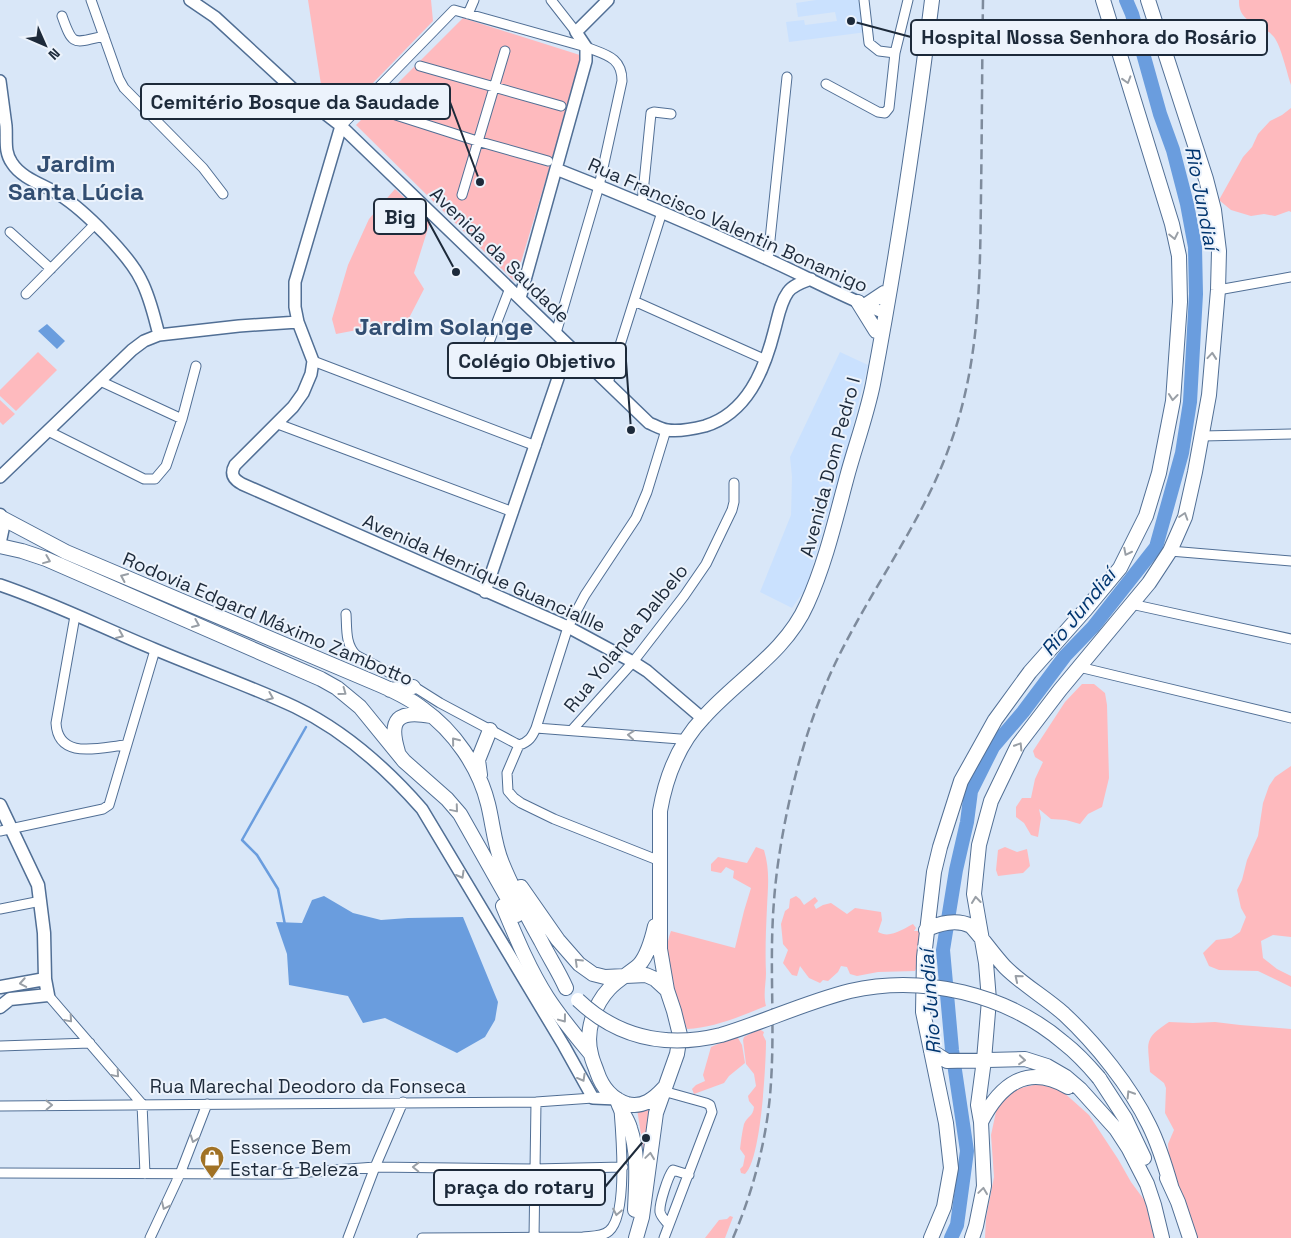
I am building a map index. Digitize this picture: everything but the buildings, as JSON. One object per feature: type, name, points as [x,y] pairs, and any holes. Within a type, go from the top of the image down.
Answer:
[{"type":"main road","name":"Avenida Dom Pedro I","points":[[658,892],[653,826],[659,789],[670,758],[680,739],[764,654],[792,620],[809,588],[820,559],[866,381],[876,332],[883,312],[884,292],[903,179],[926,0]]},
{"type":"main road","name":"Avenida Dom Pedro I","points":[[657,860],[663,793],[673,763],[683,744],[700,717],[769,657],[786,637],[806,605],[823,564],[872,386],[883,312],[895,260],[932,0]]},
{"type":"main road","points":[[931,1238],[944,1207],[951,1168],[946,1123],[923,1012],[926,930],[934,872],[940,846],[961,781],[995,720],[1030,672],[1120,568],[1146,516],[1158,473],[1171,410],[1180,302],[1179,256],[1172,224],[1103,0]]},
{"type":"main road","points":[[972,1238],[984,1186],[981,1122],[978,1105],[978,1060],[989,1000],[974,894],[979,845],[991,801],[1018,746],[1079,667],[1149,583],[1170,551],[1185,517],[1196,472],[1208,395],[1218,290],[1219,251],[1214,210],[1206,179],[1148,0]]},
{"type":"main road","points":[[876,332],[862,304],[884,292]]},
{"type":"main road","points":[[0,541],[3,527],[1,517]]},
{"type":"main road","name":"Rodovia Edgard Máximo Zambotto","points":[[1,517],[73,555],[390,690],[432,716],[454,738],[470,760],[480,781],[491,815],[494,840],[502,863],[527,916],[566,988]]},
{"type":"main road","name":"Rodovia Edgard Máximo Zambotto","points":[[0,546],[46,559],[321,680],[343,692],[360,707],[410,767],[447,799],[460,814],[488,866],[546,966],[555,978],[590,1012],[620,1029],[635,1035],[669,1041],[702,1039],[720,1035],[852,991],[885,986],[917,986],[952,990],[1001,1005],[1035,1022],[1064,1042],[1099,1078],[1116,1102],[1143,1156],[1157,1202],[1163,1238]]},
{"type":"main road","points":[[390,690],[413,686]]},
{"type":"main road","points":[[399,755],[394,738],[394,728],[398,719],[406,714],[416,713],[432,716]]},
{"type":"main road","points":[[480,781],[478,760],[490,730]]},
{"type":"main road","points":[[0,806],[6,830],[38,885],[44,933],[45,979],[48,995],[10,999],[0,1007]]},
{"type":"main road","points":[[491,815],[507,859],[522,890],[558,940],[579,964],[594,974],[605,977],[646,975],[655,979],[667,990]]},
{"type":"main road","points":[[488,866],[531,969],[546,997],[590,1052]]},
{"type":"main road","points":[[635,1238],[635,1146],[630,1126],[618,1104],[601,1085],[590,1052],[591,1023],[599,1003],[609,990],[622,977],[640,964],[649,949],[655,927],[658,892]]},
{"type":"main road","points":[[635,1238],[642,1217],[656,1113],[677,1054],[680,1035],[667,990],[660,949],[658,892]]},
{"type":"main road","points":[[926,930],[940,923],[965,922],[981,937],[1004,966],[1063,1013],[1087,1037],[1111,1066],[1149,1124],[1171,1186]]},
{"type":"main road","points":[[0,987],[45,979]]},
{"type":"main road","points":[[931,1051],[946,1061],[1025,1059],[1047,1066],[1080,1089],[1116,1129],[1129,1149],[1147,1184],[1163,1238]]},
{"type":"main road","points":[[981,1122],[1001,1091],[1019,1080],[1042,1077],[1060,1082],[1090,1100]]},
{"type":"main road","points":[[618,1104],[643,1104],[653,1099],[664,1089]]},
{"type":"main road","name":"Rodovia Edgard Máximo Zambotto","points":[[1116,1102],[1130,1115],[1139,1128],[1171,1186],[1190,1238]]},
{"type":"street","points":[[91,0],[119,80],[124,88],[203,168],[223,194]]},
{"type":"street","name":"Avenida da Saudade","points":[[190,0],[216,17],[293,89],[341,126],[649,422],[666,430]]},
{"type":"street","points":[[468,14],[474,0]]},
{"type":"street","points":[[520,298],[552,165],[586,61],[586,48],[551,0]]},
{"type":"street","points":[[576,32],[608,0]]},
{"type":"street","points":[[864,0],[869,42],[879,51],[895,53]]},
{"type":"street","points":[[826,84],[878,112],[885,113],[889,108],[895,53],[908,0]]},
{"type":"street","points":[[512,512],[278,424],[303,393],[311,374],[313,361],[298,322],[294,296],[295,282],[341,126],[454,10],[607,55],[617,62],[622,70],[622,81],[599,186],[556,333]]},
{"type":"street","points":[[62,16],[73,40],[78,42],[104,36]]},
{"type":"street","points":[[462,196],[505,51]]},
{"type":"street","points":[[420,66],[561,106]]},
{"type":"street","points":[[768,259],[787,77]]},
{"type":"street","points":[[0,81],[6,128],[3,154],[22,174],[78,207],[127,259],[141,278],[149,298],[159,335]]},
{"type":"street","points":[[377,109],[552,165]]},
{"type":"street","points":[[642,204],[651,113],[671,114]]},
{"type":"street","name":"Rua Francisco Valentin Bonamigo","points":[[552,165],[768,259],[862,304],[883,312]]},
{"type":"street","points":[[608,383],[662,212]]},
{"type":"street","points":[[26,294],[95,224]]},
{"type":"street","points":[[10,232],[51,269]]},
{"type":"street","points":[[1218,290],[1291,278]]},
{"type":"street","points":[[657,860],[554,820],[521,803],[508,791],[507,773],[519,745],[530,740],[536,728],[568,627],[585,595],[636,518],[647,492],[666,430],[693,429],[714,423],[731,412],[744,400],[753,387],[766,360],[782,301],[790,290],[811,279]]},
{"type":"street","points":[[478,370],[510,288]]},
{"type":"street","points":[[634,301],[766,360]]},
{"type":"street","points":[[0,477],[132,350],[144,341],[159,335],[224,327],[298,322]]},
{"type":"street","points":[[277,324],[294,332],[309,349]]},
{"type":"street","points":[[485,592],[569,346]]},
{"type":"street","points":[[313,361],[536,446]]},
{"type":"street","points":[[48,431],[144,479],[155,479],[166,466],[182,419],[196,366]]},
{"type":"street","points":[[100,381],[182,419]]},
{"type":"street","name":"Avenida Henrique Guanciallle","points":[[278,424],[235,465],[232,471],[233,477],[242,484],[568,627],[647,672],[700,717]]},
{"type":"street","points":[[1202,436],[1291,434]]},
{"type":"street","name":"Rua Yolanda Dalbelo","points":[[572,730],[632,662],[679,603],[706,564],[734,502],[734,483]]},
{"type":"street","points":[[1170,551],[1291,560]]},
{"type":"street","points":[[0,584],[297,708],[338,733],[367,754],[400,784],[422,809],[594,1098]]},
{"type":"street","points":[[1132,604],[1291,639]]},
{"type":"street","points":[[346,614],[348,643],[356,655],[405,680],[440,703],[519,745]]},
{"type":"street","points":[[75,616],[56,723],[57,733],[62,743],[70,748],[83,749],[126,745]]},
{"type":"street","points":[[6,830],[103,809],[109,805],[155,650]]},
{"type":"street","points":[[1079,667],[1291,718]]},
{"type":"street","points":[[536,728],[680,739]]},
{"type":"street","points":[[0,909],[41,901]]},
{"type":"street","points":[[48,995],[142,1104],[145,1174]]},
{"type":"street","points":[[0,1046],[90,1043]]},
{"type":"street","points":[[664,1089],[706,1102],[712,1108],[712,1115],[664,1238]]},
{"type":"street","name":"Rua Marechal Deodoro da Fonseca","points":[[0,1106],[536,1102],[594,1098],[618,1104]]},
{"type":"street","points":[[348,1238],[375,1166],[403,1102]]},
{"type":"street","points":[[534,1237],[536,1102]]},
{"type":"street","points":[[150,1238],[180,1174],[207,1104]]},
{"type":"street","points":[[422,1238],[587,1237],[602,1235],[613,1227],[622,1180],[618,1104]]},
{"type":"street","points":[[0,1173],[282,1174],[375,1166],[534,1169],[622,1167]]},
{"type":"street","points":[[669,1225],[662,1216],[660,1208],[668,1176],[670,1172],[675,1170],[689,1175]]},
{"type":"shaded area","points":[[308,0],[431,0],[433,21],[344,113],[324,104]]},
{"type":"shaded area","points":[[816,0],[863,0],[867,32],[789,42],[786,22],[804,20],[805,25],[837,21],[835,12],[798,17],[796,3]]},
{"type":"shaded area","points":[[1239,0],[1291,0],[1291,85],[1277,41],[1269,32],[1246,19],[1242,14]]},
{"type":"shaded area","points":[[463,18],[583,56],[515,282],[356,125]]},
{"type":"shaded area","points":[[1291,108],[1291,212],[1275,216],[1264,214],[1251,216],[1231,210],[1219,200],[1243,157],[1252,147],[1258,134],[1270,121]]},
{"type":"shaded area","points":[[395,189],[430,222],[414,273],[424,289],[408,320],[398,321],[381,337],[357,330],[336,334],[332,319],[348,265],[369,219]]},
{"type":"shaded area","points":[[38,352],[57,370],[16,411],[0,396],[0,390]]},
{"type":"shaded area","points":[[840,352],[868,365],[846,454],[806,588],[792,608],[760,592],[791,515],[792,477],[790,457]]},
{"type":"shaded area","points":[[0,400],[15,414],[3,425],[0,422]]},
{"type":"shaded area","points":[[1082,684],[1094,684],[1105,693],[1107,705],[1109,778],[1102,807],[1088,814],[1080,824],[1066,820],[1051,819],[1039,809],[1041,818],[1038,837],[1031,835],[1024,823],[1016,817],[1016,807],[1022,798],[1031,798],[1035,779],[1043,762],[1035,757],[1033,751],[1065,702]]},
{"type":"shaded area","points":[[1291,766],[1291,937],[1273,935],[1261,941],[1263,958],[1277,969],[1291,976],[1291,987],[1258,971],[1219,970],[1209,966],[1203,953],[1216,940],[1231,938],[1240,932],[1246,917],[1241,908],[1237,890],[1242,880],[1247,860],[1258,836],[1263,803],[1269,786],[1275,777]]},
{"type":"shaded area","points":[[756,847],[764,850],[768,872],[766,1006],[717,1024],[687,1029],[674,994],[668,968],[668,942],[671,931],[735,948],[751,888],[733,878],[734,871],[726,867],[721,873],[711,871],[711,864],[718,857],[747,863]]},
{"type":"shaded area","points":[[1005,847],[1017,852],[1027,849],[1030,866],[1023,873],[998,876],[996,870],[998,850]]},
{"type":"shaded area","points":[[796,896],[804,905],[815,897],[818,901],[814,905],[816,909],[831,903],[847,914],[855,908],[881,912],[882,920],[878,932],[883,934],[896,933],[913,924],[916,928],[914,931],[919,931],[920,938],[916,961],[918,964],[915,971],[878,972],[857,976],[850,974],[847,967],[841,966],[838,972],[828,981],[823,980],[820,983],[809,978],[800,966],[797,976],[792,975],[783,963],[788,950],[783,944],[781,924],[785,911],[789,908],[790,899]]},
{"type":"shaded area","points":[[1169,1022],[1215,1022],[1291,1029],[1291,1238],[1194,1238],[1169,1159],[1168,1144],[1174,1130],[1165,1113],[1166,1088],[1164,1083],[1150,1072],[1149,1042],[1155,1033]]},
{"type":"shaded area","points":[[759,1029],[764,1032],[763,1035],[766,1041],[764,1090],[755,1151],[745,1174],[741,1173],[740,1169],[743,1166],[745,1156],[740,1149],[744,1124],[754,1107],[749,1101],[748,1096],[756,1086],[754,1074],[746,1064],[743,1040],[744,1037]]},
{"type":"shaded area","points":[[732,1038],[738,1038],[742,1045],[745,1063],[729,1076],[724,1083],[694,1094],[692,1089],[705,1081],[703,1075],[711,1047]]},
{"type":"shaded area","points":[[1038,1084],[1061,1090],[1089,1115],[1145,1201],[1154,1238],[985,1238],[986,1218],[994,1177],[991,1135],[997,1107],[1016,1089]]},
{"type":"shaded area","points":[[656,1103],[646,1166],[637,1109]]},
{"type":"shaded area","points":[[730,1216],[733,1217],[725,1238],[705,1238],[719,1220],[727,1219]]},
{"type":"water","points":[[47,324],[65,341],[57,349],[38,331]]},
{"type":"water","points":[[324,896],[353,913],[381,920],[463,917],[498,1002],[495,1020],[485,1037],[457,1053],[385,1018],[363,1023],[348,996],[289,985],[287,954],[276,922],[302,923],[312,900]]},
{"type":"waterway","name":"Rio Jundiaí","points":[[951,1238],[957,1225],[967,1151],[952,1050],[943,950],[971,791],[993,747],[1023,712],[1065,656],[1093,627],[1156,547],[1182,453],[1190,402],[1196,294],[1195,247],[1187,204],[1173,150],[1160,114],[1132,14],[1126,0]]},
{"type":"waterway","points":[[285,925],[278,889],[257,855],[242,840],[306,727]]},
{"type":"railway","points":[[733,1238],[759,1162],[767,1122],[772,1059],[772,946],[775,890],[783,834],[797,768],[818,703],[836,662],[916,519],[941,469],[961,412],[968,381],[979,288],[983,0]]},
{"type":"place","name":"Hospital Nossa Senhora do Rosário","points":[[851,21]]},
{"type":"place","name":"Cemitério Bosque da Saudade","points":[[480,182]]},
{"type":"place","name":"Big","points":[[456,272]]},
{"type":"place","name":"Colégio Objetivo","points":[[631,430]]},
{"type":"place","name":"praça do rotary","points":[[646,1138]]},
{"type":"place","name":"Essence Bem Estar & Beleza","points":[[212,1179]]},
{"type":"district","name":"Jardim Santa Lúcia","points":[[76,177]]},
{"type":"district","name":"Jardim Solange","points":[[444,326]]}]
